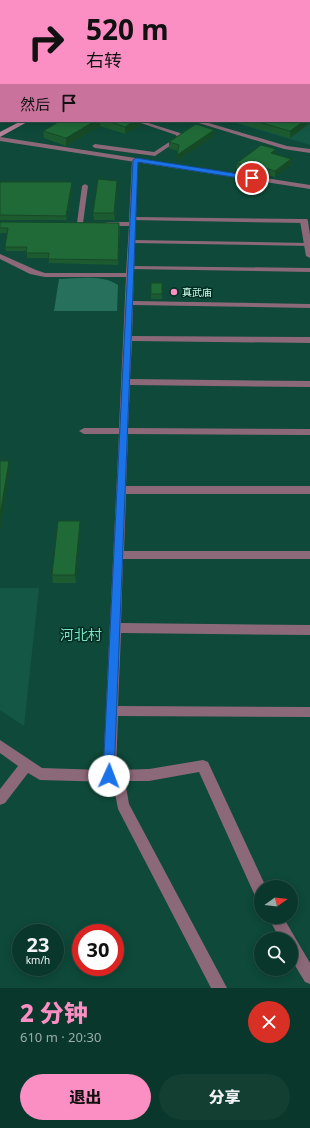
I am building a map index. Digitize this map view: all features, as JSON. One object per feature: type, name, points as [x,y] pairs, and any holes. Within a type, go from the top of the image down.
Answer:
[{"type":"main road","points":[[0,135],[24,122]]},
{"type":"street","points":[[198,122],[286,148],[310,151]]},
{"type":"street","points":[[211,122],[290,145],[301,150]]},
{"type":"street","points":[[0,139],[310,187]]},
{"type":"street","points":[[136,160],[111,711],[113,776],[123,805],[219,988]]},
{"type":"street","points":[[103,224],[133,221]]},
{"type":"street","points":[[304,221],[310,256]]},
{"type":"street","points":[[0,256],[33,272],[45,275],[131,272]]},
{"type":"street","points":[[129,303],[310,306]]},
{"type":"street","points":[[128,338],[310,340]]},
{"type":"street","points":[[126,382],[310,384]]},
{"type":"street","points":[[84,431],[310,432]]},
{"type":"street","points":[[121,490],[310,490]]},
{"type":"street","points":[[118,555],[310,555]]},
{"type":"street","points":[[115,628],[310,630]]},
{"type":"street","points":[[111,711],[310,712]]},
{"type":"street","points":[[0,746],[40,774],[113,776],[149,775],[203,766],[255,880]]},
{"type":"street","points":[[0,799],[26,765]]},
{"type":"street","points":[[298,957],[310,977]]},
{"type":"lane","points":[[95,146],[155,154],[180,137],[178,134],[140,122]]},
{"type":"lane","points":[[152,126],[158,122]]},
{"type":"lane","points":[[80,223],[85,186]]},
{"type":"lane","points":[[133,221],[304,221]]},
{"type":"lane","points":[[132,242],[308,245]]},
{"type":"lane","points":[[131,272],[310,270]]},
{"type":"shaded area","points":[[232,122],[310,122],[310,145]]},
{"type":"shaded area","points":[[97,278],[104,279],[118,285],[117,311],[54,311],[59,279]]},
{"type":"shaded area","points":[[0,588],[39,588],[24,726],[0,710]]},
{"type":"building","points":[[58,122],[93,122],[66,138],[43,131]]},
{"type":"building","points":[[111,122],[132,122],[125,127]]},
{"type":"building","points":[[258,122],[303,122],[290,131]]},
{"type":"building","points":[[196,124],[214,130],[177,155],[179,145],[169,142]]},
{"type":"building","points":[[261,145],[276,149],[271,153],[291,159],[275,171],[255,165],[251,167],[237,163]]},
{"type":"building","points":[[98,179],[117,181],[114,213],[93,213]]},
{"type":"building","points":[[0,182],[72,182],[66,216],[0,215]]},
{"type":"building","points":[[0,222],[119,223],[118,260],[48,259],[49,253],[26,253],[27,247],[5,247],[8,228],[0,228]]},
{"type":"building","points":[[151,283],[162,283],[162,294],[151,294]]},
{"type":"building","points":[[0,461],[9,461],[0,515]]},
{"type":"building","points":[[58,521],[80,521],[75,575],[52,575]]},
{"type":"place","name":"真武庙","points":[[174,292]]},
{"type":"district","name":"河北村","points":[[81,634]]},
{"type":"route","points":[[109,776],[136,160],[252,178]]}]
